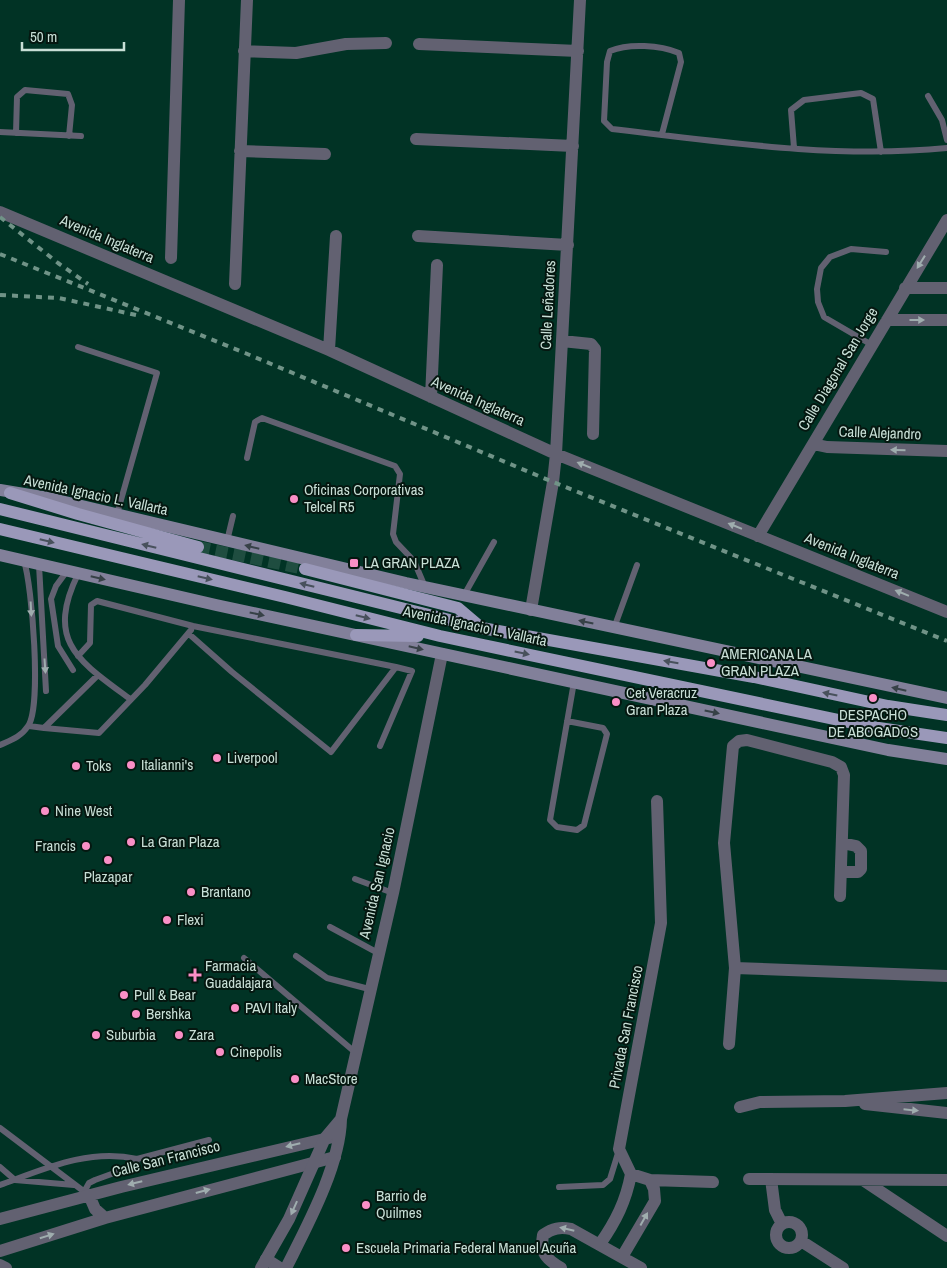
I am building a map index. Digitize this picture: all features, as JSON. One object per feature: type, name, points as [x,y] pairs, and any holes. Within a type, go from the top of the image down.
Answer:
[{"type":"main road","name":"Avenida Ignacio L. Vallarta","points":[[5,491],[48,498],[425,587],[947,698]]},
{"type":"main road","points":[[5,491],[78,514],[198,547]]},
{"type":"main road","name":"Avenida Ignacio L. Vallarta","points":[[0,509],[482,628],[754,677],[879,704],[947,715]]},
{"type":"main road","name":"Avenida Ignacio L. Vallarta","points":[[0,529],[440,636],[872,727],[947,738]]},
{"type":"main road","points":[[0,555],[442,654],[888,750],[947,759]]},
{"type":"main road","points":[[305,569],[458,608],[482,628]]},
{"type":"main road","points":[[356,635],[440,636]]},
{"type":"street","points":[[171,258],[179,0]]},
{"type":"street","points":[[235,284],[247,0]]},
{"type":"street","name":"Calle Leñadores","points":[[531,610],[556,454],[580,0]]},
{"type":"street","points":[[244,51],[296,53],[346,44],[386,43]]},
{"type":"street","points":[[418,44],[578,51]]},
{"type":"street","points":[[416,139],[572,146]]},
{"type":"street","points":[[240,151],[325,154]]},
{"type":"street","name":"Avenida Inglaterra","points":[[0,212],[329,350],[556,454],[947,612]]},
{"type":"street","name":"Calle Diagonal San Jorge","points":[[758,536],[947,220]]},
{"type":"street","points":[[329,350],[336,236]]},
{"type":"street","points":[[418,236],[568,245]]},
{"type":"street","points":[[430,397],[437,265]]},
{"type":"street","points":[[905,288],[947,288]]},
{"type":"street","points":[[887,320],[947,320]]},
{"type":"street","points":[[562,341],[591,344],[596,349],[593,434]]},
{"type":"street","name":"Calle Alejandro","points":[[813,444],[828,447],[947,451]]},
{"type":"street","name":"Avenida San Ignacio","points":[[286,1268],[309,1222],[335,1157],[341,1136],[341,1119],[369,990],[393,893],[442,654]]},
{"type":"street","points":[[729,1044],[735,968],[724,842],[733,746],[739,741],[747,740],[823,759],[841,767],[844,775],[840,896]]},
{"type":"street","name":"Privada San Francisco","points":[[619,1148],[661,923],[657,801]]},
{"type":"street","points":[[841,872],[858,872],[861,869],[861,851],[856,846],[842,843]]},
{"type":"street","points":[[735,968],[947,976]]},
{"type":"street","points":[[740,1107],[760,1102],[845,1101],[947,1093]]},
{"type":"street","points":[[845,1101],[947,1113]]},
{"type":"street","name":"Avenida San Ignacio","points":[[264,1264],[290,1219],[326,1138],[341,1119]]},
{"type":"street","name":"Calle San Francisco","points":[[0,1219],[87,1194],[341,1136]]},
{"type":"street","points":[[600,1244],[617,1219],[627,1193],[631,1174],[619,1148]]},
{"type":"street","points":[[0,1251],[105,1218],[335,1157]]},
{"type":"street","points":[[631,1174],[650,1180],[713,1182]]},
{"type":"street","points":[[750,1179],[947,1180]]},
{"type":"street","points":[[771,1179],[775,1210],[782,1224]]},
{"type":"street","points":[[622,1256],[655,1201],[654,1189],[650,1180]]},
{"type":"street","points":[[863,1180],[947,1236]]},
{"type":"street","points":[[87,1194],[94,1209],[105,1218]]},
{"type":"street","points":[[787,1222],[798,1225],[801,1230],[801,1241],[791,1248],[780,1245],[776,1234],[782,1224],[787,1222]]},
{"type":"street","points":[[561,1268],[542,1253],[543,1235],[550,1230],[561,1227],[572,1229],[641,1268]]},
{"type":"street","points":[[801,1241],[843,1268]]},
{"type":"street","points":[[264,1264],[280,1268]]},
{"type":"street","points":[[0,1265],[6,1268]]},
{"type":"lane","points":[[662,134],[681,62],[679,54],[669,49],[622,46],[610,51],[607,62],[604,121],[612,129],[794,148],[881,152],[947,148]]},
{"type":"lane","points":[[16,133],[17,96],[25,90],[68,94],[72,105],[69,136]]},
{"type":"lane","points":[[794,148],[791,110],[804,100],[860,93],[873,98],[881,152]]},
{"type":"lane","points":[[928,96],[942,120],[947,140]]},
{"type":"lane","points":[[0,132],[82,136]]},
{"type":"lane","points":[[872,345],[824,317],[818,302],[817,289],[821,268],[830,257],[851,249],[886,252]]},
{"type":"lane","points":[[78,347],[157,373],[117,514]]},
{"type":"lane","points":[[247,458],[255,422],[262,418],[395,466],[400,474],[393,534],[396,542],[414,561],[425,587]]},
{"type":"lane","points":[[227,541],[234,516]]},
{"type":"lane","points":[[452,620],[494,542]]},
{"type":"lane","points":[[0,745],[19,737],[29,726],[35,711],[36,677],[29,575],[24,561]]},
{"type":"lane","points":[[39,564],[46,692]]},
{"type":"lane","points":[[614,628],[637,564]]},
{"type":"lane","points":[[73,572],[67,603],[66,631],[71,647],[98,675],[130,698]]},
{"type":"lane","points":[[73,572],[56,586],[51,599],[58,646],[73,670]]},
{"type":"lane","points":[[78,656],[90,643],[91,605],[97,601],[193,626],[412,671],[380,746]]},
{"type":"lane","points":[[29,726],[100,733],[130,698],[145,685],[189,634],[193,626]]},
{"type":"lane","points":[[189,634],[232,672],[331,752],[396,667]]},
{"type":"lane","points":[[44,728],[98,675]]},
{"type":"lane","points":[[567,721],[603,728],[607,734],[584,825],[577,830],[557,827],[550,820],[567,721],[574,682]]},
{"type":"lane","points":[[355,879],[393,893]]},
{"type":"lane","points":[[330,927],[378,954]]},
{"type":"lane","points":[[296,956],[326,978],[369,990]]},
{"type":"lane","points":[[244,958],[356,1053]]},
{"type":"lane","points":[[0,1128],[87,1194],[89,1183],[136,1165],[136,1159]]},
{"type":"lane","points":[[0,1185],[50,1167],[90,1156],[123,1156],[136,1159],[209,1140]]},
{"type":"lane","points":[[559,1187],[603,1185],[610,1179],[619,1148]]},
{"type":"lane","points":[[0,1167],[15,1180],[74,1186]]},
{"type":"tunnel","points":[[198,547],[305,569]]},
{"type":"railway","points":[[0,217],[88,284]]},
{"type":"railway","points":[[0,254],[245,353],[553,482],[947,641]]},
{"type":"railway","points":[[0,295],[59,298],[136,315]]},
{"type":"place","name":"Oficinas Corporativas Telcel R5","points":[[294,499]]},
{"type":"place","name":"LA GRAN PLAZA","points":[[354,563]]},
{"type":"place","name":"AMERICANA LA GRAN PLAZA","points":[[711,663]]},
{"type":"place","name":"DESPACHO DE ABOGADOS","points":[[873,698]]},
{"type":"place","name":"Cet Veracruz Gran Plaza","points":[[616,702]]},
{"type":"place","name":"Liverpool","points":[[217,758]]},
{"type":"place","name":"Italianni's","points":[[131,765]]},
{"type":"place","name":"Toks","points":[[76,766]]},
{"type":"place","name":"Nine West","points":[[45,811]]},
{"type":"place","name":"La Gran Plaza","points":[[131,842]]},
{"type":"place","name":"Francis","points":[[86,846]]},
{"type":"place","name":"Plazapar","points":[[108,860]]},
{"type":"place","name":"Brantano","points":[[191,892]]},
{"type":"place","name":"Flexi","points":[[167,920]]},
{"type":"place","name":"Farmacia Guadalajara","points":[[195,975]]},
{"type":"place","name":"Pull & Bear","points":[[124,995]]},
{"type":"place","name":"PAVI Italy","points":[[235,1008]]},
{"type":"place","name":"Bershka","points":[[136,1014]]},
{"type":"place","name":"Suburbia","points":[[96,1035]]},
{"type":"place","name":"Zara","points":[[179,1035]]},
{"type":"place","name":"Cinepolis","points":[[220,1052]]},
{"type":"place","name":"MacStore","points":[[295,1079]]},
{"type":"place","name":"Barrio de Quilmes","points":[[366,1205]]},
{"type":"place","name":"Escuela Primaria Federal Manuel Acuña","points":[[346,1248]]}]
